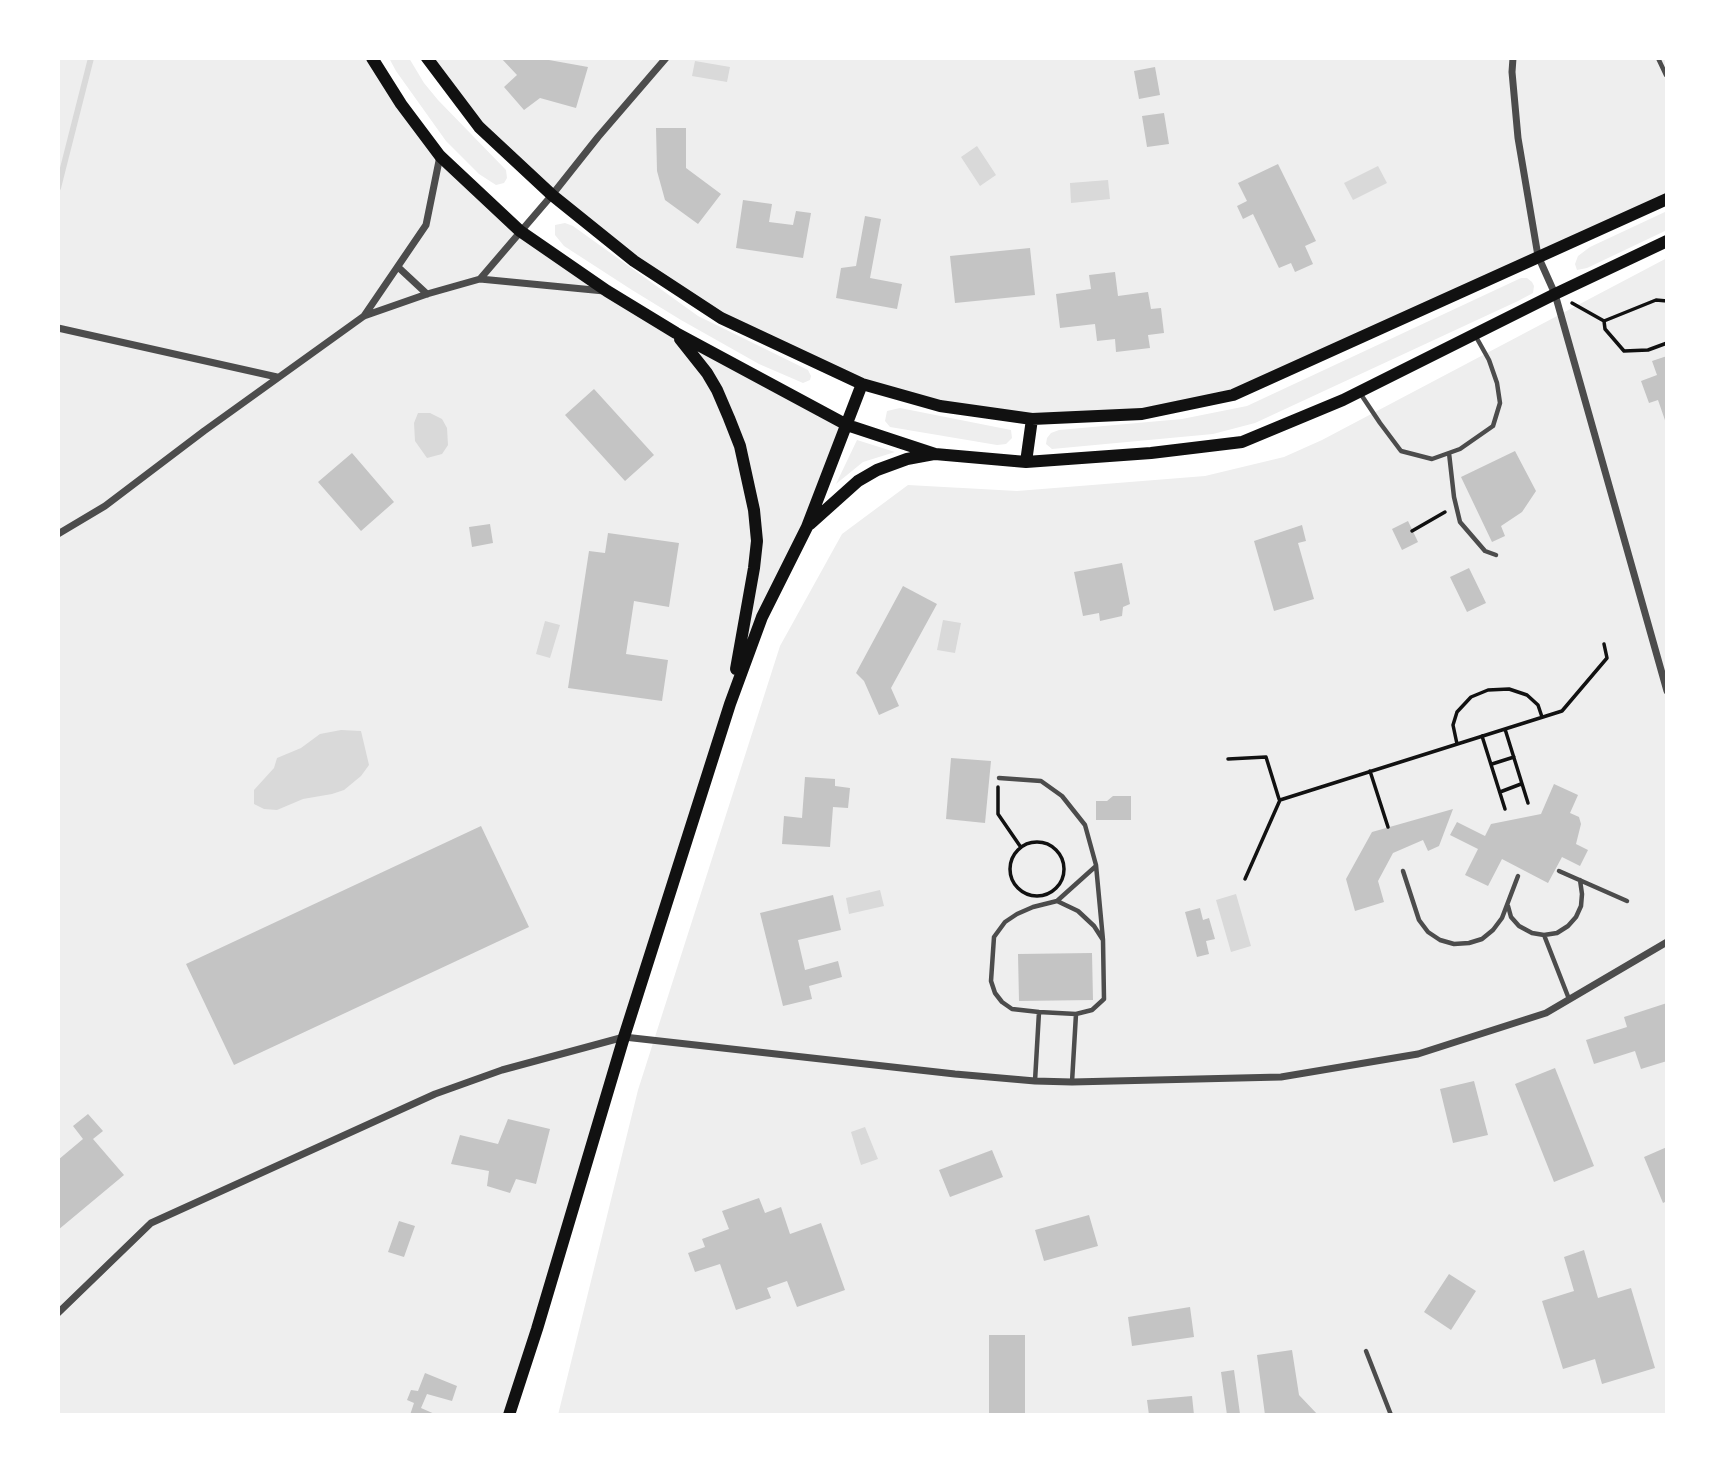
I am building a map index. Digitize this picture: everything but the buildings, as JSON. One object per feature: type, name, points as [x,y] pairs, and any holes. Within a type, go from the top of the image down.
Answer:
[{"type":"main road","points":[[372,58],[401,104],[440,156],[520,231],[607,291],[676,333],[847,425],[935,454],[1026,462],[1151,453],[1242,442],[1359,392],[1667,241]]},
{"type":"main road","points":[[426,58],[479,127],[552,195],[634,261],[722,318],[862,384],[940,406],[1032,419],[1142,414],[1233,395],[1667,199]]},
{"type":"main road","points":[[676,333],[717,390],[740,446],[754,510],[757,541],[754,568],[730,705]]},
{"type":"main road","points":[[509,1415],[624,1037],[730,705],[762,617],[807,527],[862,384]]},
{"type":"main road","points":[[1026,462],[1032,419]]},
{"type":"main road","points":[[807,527],[858,481],[877,470],[906,459],[935,454]]},
{"type":"street","points":[[480,279],[666,58]]},
{"type":"street","points":[[1513,58],[1518,138],[1538,256],[1555,294],[1667,691]]},
{"type":"street","points":[[364,316],[426,225],[440,156]]},
{"type":"street","points":[[398,267],[427,294]]},
{"type":"street","points":[[58,534],[105,506],[364,316],[480,279],[607,291]]},
{"type":"street","points":[[58,328],[278,377]]},
{"type":"street","points":[[58,1313],[151,1223],[435,1094],[502,1070],[624,1037],[1035,1081],[1281,1077],[1418,1054],[1546,1013],[1667,942]]},
{"type":"lane","points":[[1658,58],[1667,75]]},
{"type":"lane","points":[[1359,392],[1401,451],[1433,459],[1460,449],[1493,426],[1500,403],[1489,360],[1475,334]]},
{"type":"lane","points":[[1450,453],[1460,522],[1485,551],[1496,555]]},
{"type":"lane","points":[[999,778],[1041,781],[1062,796],[1085,825],[1096,865],[1104,940],[1104,999],[1092,1010],[1076,1014],[1012,1009],[995,993],[991,981],[994,937],[1005,922],[1017,914],[1057,901],[1096,865]]},
{"type":"lane","points":[[1559,871],[1627,901]]},
{"type":"lane","points":[[1402,872],[1419,920],[1428,932],[1440,940],[1454,944],[1482,939],[1493,930],[1502,918],[1518,876]]},
{"type":"lane","points":[[1507,905],[1519,926],[1532,933],[1557,933],[1576,917],[1581,906],[1580,880]]},
{"type":"lane","points":[[1057,901],[1078,911],[1104,940]]},
{"type":"lane","points":[[1544,935],[1569,999]]},
{"type":"lane","points":[[1035,1081],[1039,1012]]},
{"type":"lane","points":[[1072,1082],[1076,1014]]},
{"type":"lane","points":[[1366,1351],[1391,1415]]},
{"type":"path","points":[[1555,294],[1604,321]]},
{"type":"path","points":[[1604,321],[1656,300],[1667,301]]},
{"type":"path","points":[[1604,321],[1605,329],[1624,351],[1648,350],[1667,343]]},
{"type":"path","points":[[1412,531],[1456,506]]},
{"type":"path","points":[[1280,800],[1562,711],[1607,658],[1604,644]]},
{"type":"path","points":[[1457,744],[1453,725],[1457,712],[1471,697],[1488,690],[1509,689],[1527,695],[1538,705],[1542,717]]},
{"type":"path","points":[[1505,729],[1528,803]]},
{"type":"path","points":[[1482,736],[1505,809]]},
{"type":"path","points":[[1228,759],[1266,757],[1280,800],[1245,879]]},
{"type":"path","points":[[1492,764],[1514,757]]},
{"type":"path","points":[[1370,771],[1388,827]]},
{"type":"path","points":[[999,778],[998,814],[1021,847]]},
{"type":"path","points":[[1500,792],[1522,784]]},
{"type":"path","points":[[1028,842],[1046,842],[1060,853],[1065,870],[1063,878],[1052,892],[1034,896],[1017,888],[1012,880],[1010,862],[1021,847],[1028,842]]},
{"type":"shaded area","points":[[58,58],[372,58],[440,156],[520,231],[607,291],[847,425],[762,617],[509,1415],[58,1415]]},
{"type":"shaded area","points":[[389,58],[409,58],[438,100],[506,170],[507,178],[504,183],[496,185],[479,174],[446,141]]},
{"type":"shaded area","points":[[427,58],[1667,58],[1667,199],[1233,395],[1142,414],[1032,419],[862,384],[721,318],[634,261],[479,127]]},
{"type":"shaded area","points":[[695,61],[730,67],[727,82],[692,76]]},
{"type":"shaded area","points":[[977,146],[996,175],[980,186],[961,157]]},
{"type":"shaded area","points":[[1378,166],[1387,183],[1353,200],[1344,183]]},
{"type":"shaded area","points":[[1108,180],[1110,199],[1071,203],[1070,183]]},
{"type":"shaded area","points":[[1667,211],[1667,230],[1587,268],[1577,270],[1575,264],[1578,256],[1590,247]]},
{"type":"shaded area","points":[[565,223],[573,226],[698,316],[808,370],[810,380],[803,383],[759,364],[632,290],[564,246],[555,235],[555,225]]},
{"type":"shaded area","points":[[1667,258],[1667,1415],[558,1415],[638,1090],[780,646],[842,534],[908,485],[1017,491],[1205,476],[1284,457],[1322,440]]},
{"type":"shaded area","points":[[1521,278],[1532,282],[1533,293],[1255,423],[1213,434],[1052,449],[1046,444],[1051,433],[1059,430],[1182,419],[1247,406]]},
{"type":"shaded area","points":[[900,408],[1011,430],[1012,438],[1006,444],[997,445],[890,427],[885,421],[887,411]]},
{"type":"shaded area","points":[[418,413],[430,413],[442,419],[447,428],[448,445],[442,454],[427,458],[415,441],[414,423]]},
{"type":"shaded area","points":[[857,440],[895,452],[863,462],[836,484]]},
{"type":"shaded area","points":[[943,620],[961,623],[955,653],[937,650]]},
{"type":"shaded area","points":[[545,621],[560,625],[550,658],[536,654]]},
{"type":"shaded area","points":[[341,730],[361,731],[369,765],[361,776],[344,790],[303,799],[277,810],[264,809],[254,804],[254,790],[274,768],[277,758],[301,748],[320,734]]},
{"type":"shaded area","points":[[880,890],[884,906],[849,914],[846,898]]},
{"type":"shaded area","points":[[1236,894],[1251,946],[1231,952],[1216,900]]},
{"type":"shaded area","points":[[865,1127],[878,1159],[861,1165],[851,1132]]},
{"type":"waterway","points":[[58,188],[91,58]]}]
